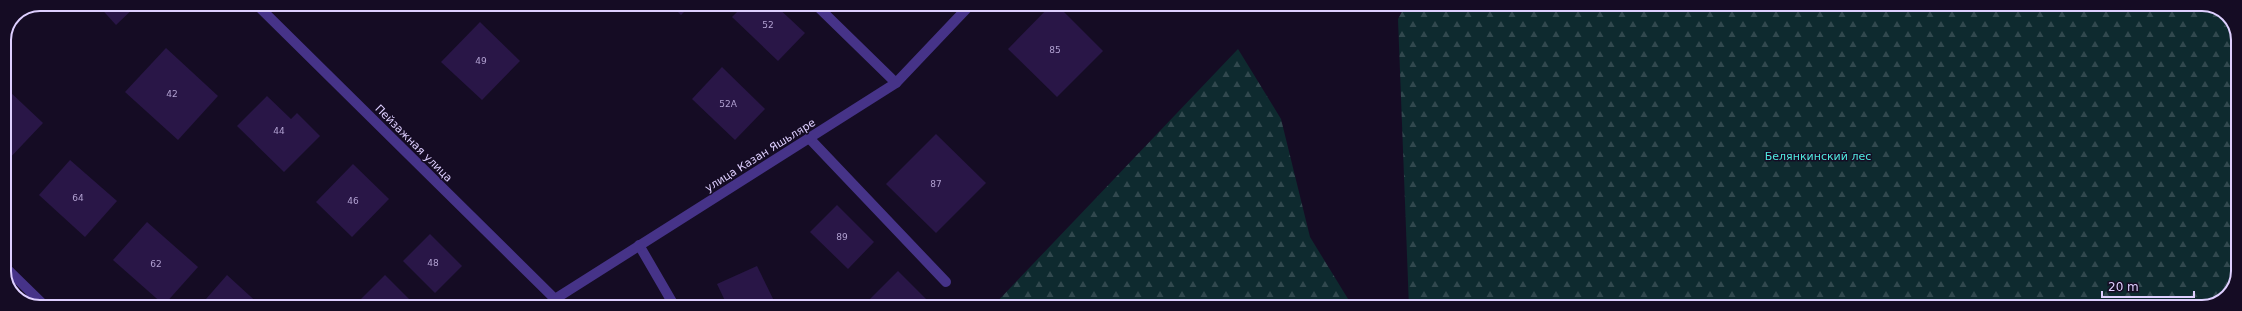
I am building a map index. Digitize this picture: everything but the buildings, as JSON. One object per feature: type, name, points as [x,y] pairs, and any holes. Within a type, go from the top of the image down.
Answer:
[{"type":"street","name":"Пейзажная улица","points":[[263,11],[555,299]]},
{"type":"street","points":[[822,11],[896,83]]},
{"type":"street","name":"улица Казан Яшьляре","points":[[555,299],[896,83],[964,11]]},
{"type":"street","points":[[809,138],[946,282]]},
{"type":"street","points":[[639,245],[671,300]]},
{"type":"street","points":[[11,273],[39,300]]},
{"type":"green space","name":"Белянкинский лес","points":[[1402,11],[2210,12],[2223,19],[2228,27],[2231,38],[2230,279],[2225,289],[2221,293],[2213,298],[2202,300],[1409,300],[1398,19]]},
{"type":"green space","points":[[1238,49],[1281,119],[1310,237],[1349,300],[999,300]]}]
